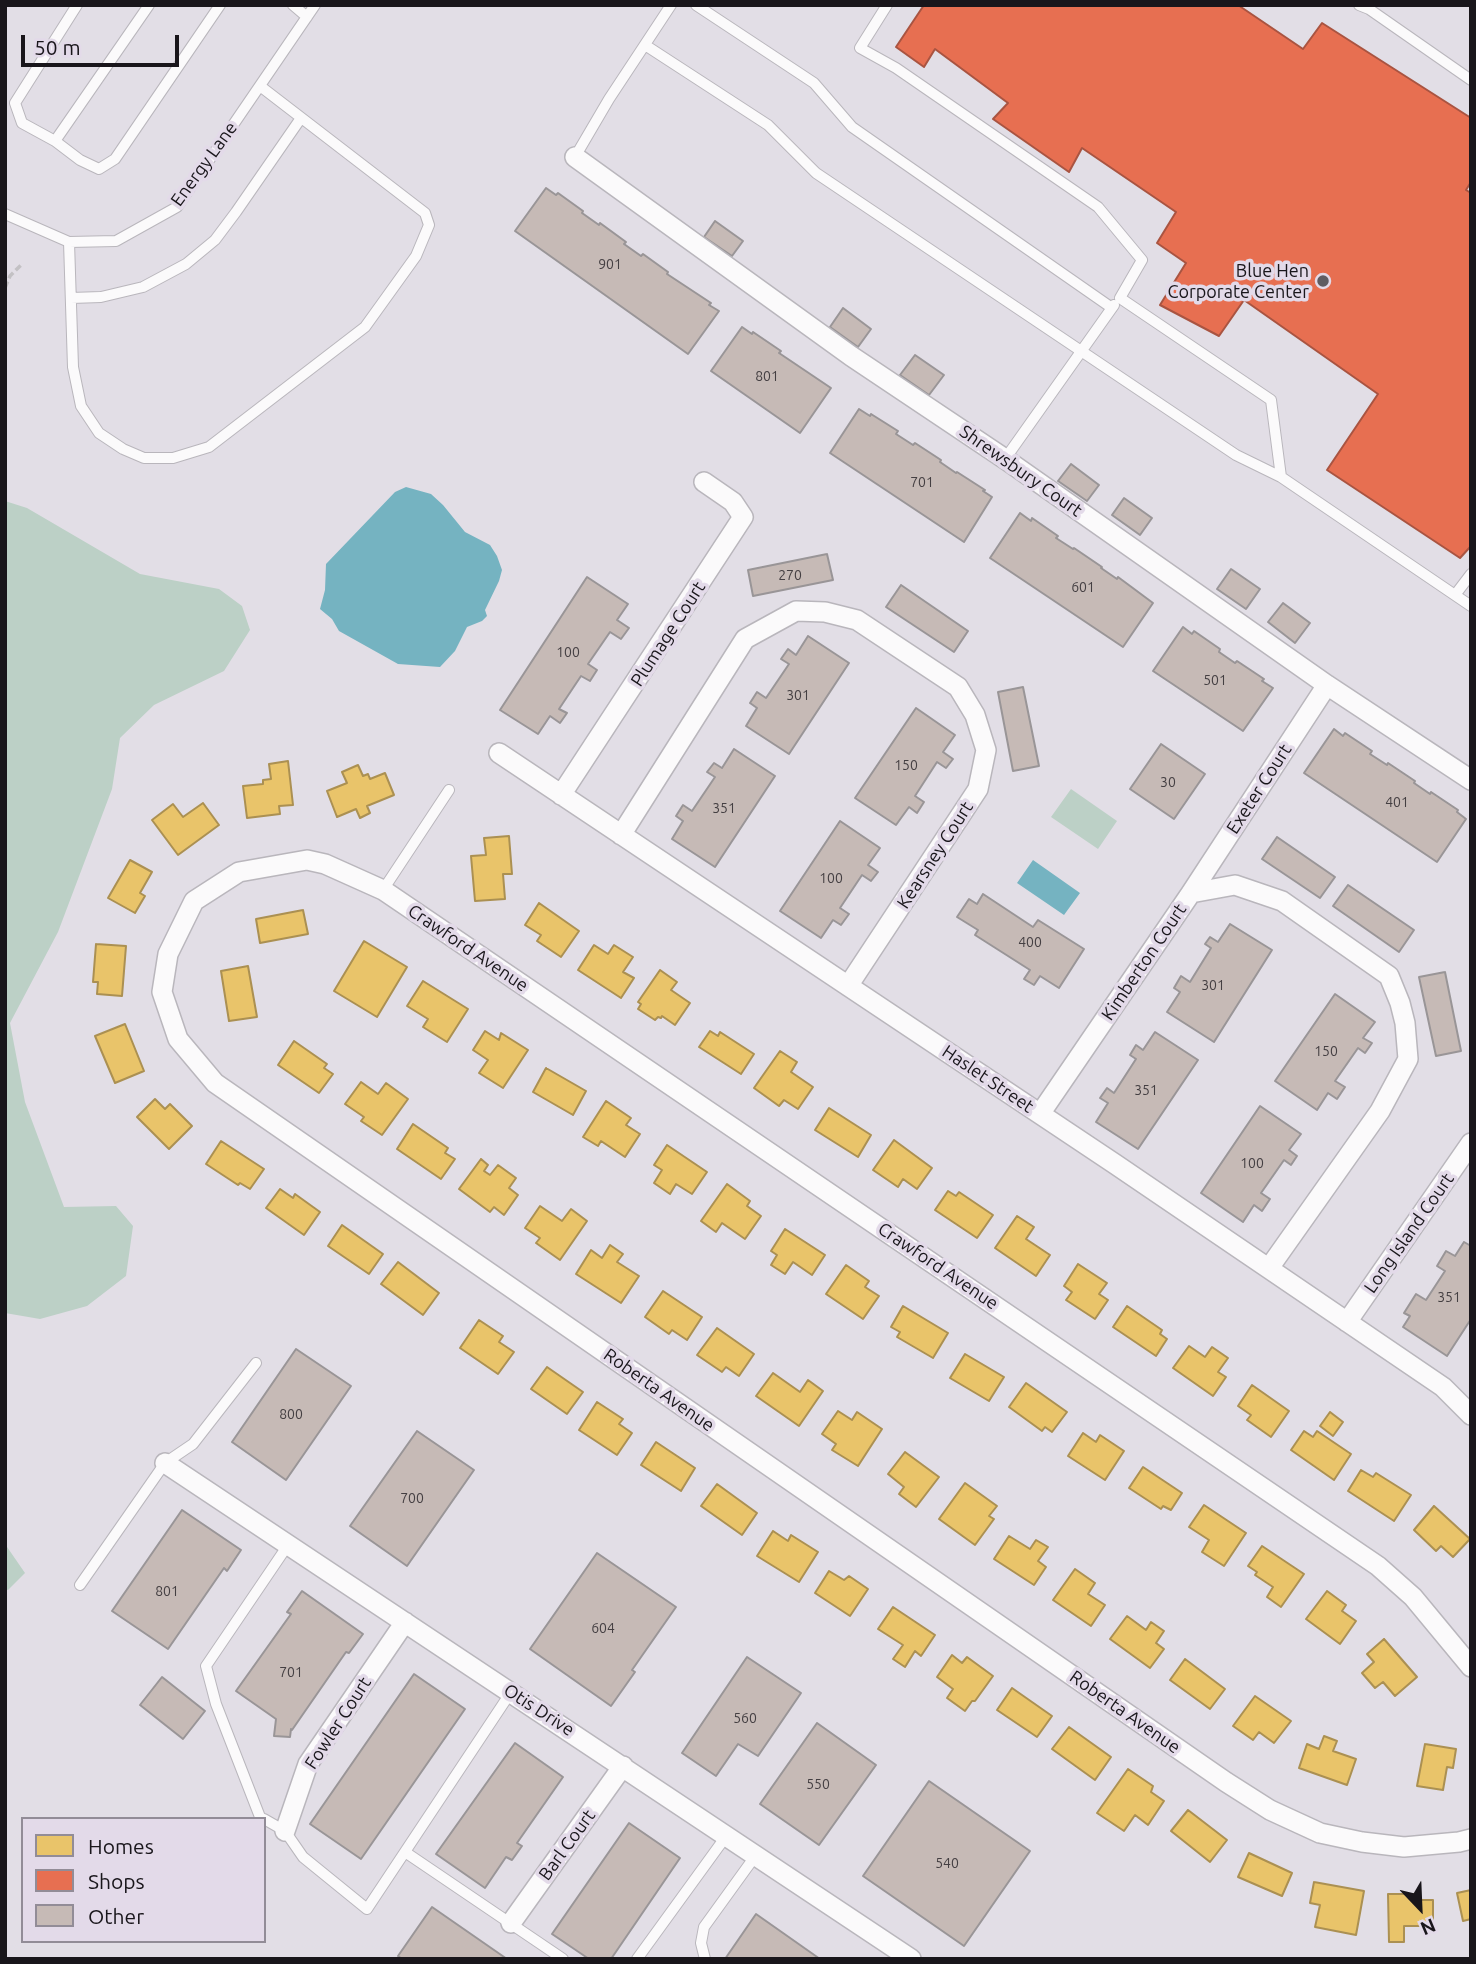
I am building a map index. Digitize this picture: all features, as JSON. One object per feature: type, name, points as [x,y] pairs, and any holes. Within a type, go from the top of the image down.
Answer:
[{"type":"street","name":"Shrewsbury Court","points":[[575,157],[851,356],[1005,459],[1327,685],[1471,780]]},
{"type":"street","name":"Plumage Court","points":[[561,795],[743,517],[733,502],[704,482]]},
{"type":"street","name":"Kearsney Court","points":[[621,835],[746,639],[796,611],[825,612],[857,620],[958,687],[975,715],[986,750],[978,789],[849,986]]},
{"type":"street","name":"Exeter Court","points":[[1191,892],[1327,685]]},
{"type":"street","name":"Haslet Street","points":[[499,753],[1269,1268],[1443,1387],[1471,1415]]},
{"type":"street","name":"Roberta Avenue","points":[[383,890],[325,864],[307,860],[239,872],[194,901],[168,954],[162,992],[177,1039],[215,1083],[1270,1810],[1320,1833],[1362,1842],[1405,1847],[1471,1839]]},
{"type":"street","name":"Kimberton Court","points":[[1040,1114],[1191,892],[1235,885],[1282,901],[1389,976],[1405,1023],[1408,1059],[1380,1111],[1269,1268]]},
{"type":"street","name":"Crawford Avenue","points":[[383,890],[1378,1566],[1413,1597],[1471,1667]]},
{"type":"street","name":"Long Island Court","points":[[1348,1322],[1471,1143]]},
{"type":"street","name":"Otis Drive","points":[[165,1463],[756,1854],[906,1957]]},
{"type":"street","name":"Fowler Court","points":[[285,1831],[308,1763],[405,1622]]},
{"type":"street","name":"Barl Court","points":[[511,1923],[623,1766]]},
{"type":"lane","points":[[77,5],[15,103],[22,123],[99,169],[115,159],[220,5]]},
{"type":"lane","points":[[55,141],[149,5]]},
{"type":"lane","points":[[293,5],[307,16]]},
{"type":"lane","name":"Energy Lane","points":[[5,214],[69,242],[116,241],[177,207],[315,5]]},
{"type":"lane","points":[[575,157],[609,99],[671,5]]},
{"type":"lane","points":[[696,5],[814,83],[852,127],[1112,308]]},
{"type":"lane","points":[[887,5],[860,48],[896,68],[1098,207],[1142,260],[1120,298],[1005,459]]},
{"type":"lane","points":[[1359,5],[1369,9],[1471,80]]},
{"type":"lane","points":[[645,45],[768,125],[816,173],[1236,455],[1281,477],[1471,606]]},
{"type":"lane","points":[[69,242],[73,367],[81,406],[99,433],[123,449],[144,458],[173,458],[209,447],[365,327],[416,256],[429,225],[425,213],[260,86]]},
{"type":"lane","points":[[71,298],[101,298],[144,287],[186,264],[215,240],[302,118]]},
{"type":"lane","points":[[1120,298],[1271,400],[1281,477]]},
{"type":"lane","points":[[1455,595],[1471,574]]},
{"type":"lane","points":[[383,890],[449,790]]},
{"type":"lane","points":[[80,1585],[165,1463],[193,1444],[256,1363]]},
{"type":"lane","points":[[260,1817],[216,1703],[206,1666],[289,1544]]},
{"type":"lane","points":[[266,1820],[285,1831],[303,1857],[367,1909],[511,1692]]},
{"type":"lane","points":[[637,1959],[727,1835]]},
{"type":"lane","points":[[405,1852],[563,1959]]},
{"type":"lane","points":[[705,1959],[701,1943],[704,1927],[756,1854]]},
{"type":"path","points":[[5,288],[10,276],[22,264]]},
{"type":"green space","points":[[5,501],[27,508],[140,574],[219,589],[242,606],[250,630],[224,671],[154,705],[120,738],[112,789],[58,932],[10,1023],[25,1102],[64,1207],[116,1206],[133,1226],[126,1276],[87,1306],[40,1319],[5,1313]]},
{"type":"green space","points":[[1071,789],[1117,821],[1098,849],[1051,817]]},
{"type":"green space","points":[[5,1544],[25,1573],[8,1590],[5,1589]]},
{"type":"water","points":[[406,487],[431,494],[465,532],[490,545],[502,570],[485,610],[487,616],[467,627],[455,651],[440,667],[398,664],[339,631],[332,619],[320,609],[325,590],[326,564],[395,492]]},
{"type":"water","points":[[1033,860],[1080,893],[1064,915],[1017,883]]},
{"type":"building: Homes","points":[[288,761],[293,805],[279,806],[280,814],[247,818],[243,786],[263,784],[263,780],[271,779],[269,764]]},
{"type":"building: Homes","points":[[358,765],[363,776],[368,774],[370,779],[385,773],[394,795],[367,806],[370,813],[360,818],[356,809],[337,817],[327,791],[347,783],[342,772]]},
{"type":"building: Homes","points":[[203,803],[219,825],[178,855],[152,820],[173,804],[183,817]]},
{"type":"building: Homes","points":[[509,836],[512,874],[503,874],[505,899],[475,901],[471,856],[486,855],[484,838]]},
{"type":"building: Homes","points":[[130,860],[152,872],[140,893],[145,896],[135,913],[108,898]]},
{"type":"building: Homes","points":[[539,903],[579,931],[561,957],[537,941],[541,935],[525,925]]},
{"type":"building: Homes","points":[[303,910],[308,934],[260,943],[256,919]]},
{"type":"building: Homes","points":[[364,941],[407,967],[377,1017],[334,991]]},
{"type":"building: Homes","points":[[96,944],[126,946],[122,996],[97,994],[98,982],[93,982]]},
{"type":"building: Homes","points":[[594,945],[608,954],[614,945],[633,957],[623,972],[634,978],[621,998],[578,970]]},
{"type":"building: Homes","points":[[248,966],[257,1017],[229,1021],[221,971]]},
{"type":"building: Homes","points":[[660,970],[677,982],[671,990],[690,1003],[675,1025],[662,1016],[655,1020],[638,1009],[641,1004],[638,1002]]},
{"type":"building: Homes","points":[[423,981],[468,1009],[447,1042],[423,1027],[428,1019],[407,1006]]},
{"type":"building: Homes","points":[[125,1024],[144,1071],[115,1083],[95,1036]]},
{"type":"building: Homes","points":[[485,1031],[499,1040],[501,1033],[528,1050],[503,1088],[479,1073],[488,1060],[473,1050]]},
{"type":"building: Homes","points":[[710,1031],[718,1036],[720,1032],[754,1054],[741,1074],[699,1047]]},
{"type":"building: Homes","points":[[294,1041],[327,1064],[324,1068],[333,1074],[319,1093],[278,1065]]},
{"type":"building: Homes","points":[[780,1051],[797,1062],[791,1072],[813,1087],[798,1109],[784,1100],[779,1106],[754,1088]]},
{"type":"building: Homes","points":[[546,1068],[586,1091],[573,1115],[533,1092]]},
{"type":"building: Homes","points":[[361,1082],[378,1094],[386,1083],[408,1099],[382,1135],[361,1121],[364,1117],[345,1104]]},
{"type":"building: Homes","points":[[155,1099],[165,1109],[170,1104],[192,1126],[169,1149],[137,1117]]},
{"type":"building: Homes","points":[[606,1101],[631,1118],[626,1125],[640,1134],[625,1157],[601,1141],[598,1146],[583,1137]]},
{"type":"building: Homes","points":[[829,1108],[871,1135],[858,1157],[815,1130]]},
{"type":"building: Homes","points":[[413,1124],[448,1148],[445,1153],[455,1159],[441,1179],[397,1149]]},
{"type":"building: Homes","points":[[894,1140],[932,1168],[917,1189],[903,1179],[898,1187],[873,1170]]},
{"type":"building: Homes","points":[[221,1141],[264,1169],[250,1189],[240,1183],[238,1185],[206,1164]]},
{"type":"building: Homes","points":[[667,1145],[707,1172],[692,1194],[676,1184],[670,1194],[654,1183],[662,1170],[654,1165]]},
{"type":"building: Homes","points":[[481,1159],[488,1165],[484,1171],[490,1175],[498,1165],[516,1178],[509,1188],[518,1195],[504,1215],[494,1207],[490,1212],[459,1189]]},
{"type":"building: Homes","points":[[727,1184],[750,1201],[747,1206],[761,1216],[745,1239],[722,1223],[716,1232],[701,1221]]},
{"type":"building: Homes","points":[[280,1189],[293,1198],[295,1194],[320,1212],[304,1235],[266,1208]]},
{"type":"building: Homes","points":[[948,1191],[956,1196],[959,1192],[993,1215],[977,1238],[935,1210]]},
{"type":"building: Homes","points":[[540,1206],[562,1221],[571,1209],[587,1221],[560,1260],[536,1243],[540,1238],[525,1228]]},
{"type":"building: Homes","points":[[1017,1216],[1034,1227],[1026,1239],[1050,1255],[1036,1276],[995,1248]]},
{"type":"building: Homes","points":[[342,1225],[383,1254],[369,1274],[328,1246]]},
{"type":"building: Homes","points":[[785,1229],[825,1255],[812,1275],[793,1262],[785,1274],[771,1265],[777,1255],[771,1251]]},
{"type":"building: Homes","points":[[610,1245],[623,1254],[617,1262],[639,1276],[621,1303],[576,1274],[591,1250],[602,1258]]},
{"type":"building: Homes","points":[[398,1262],[439,1293],[423,1315],[381,1284]]},
{"type":"building: Homes","points":[[1078,1264],[1107,1283],[1099,1294],[1108,1300],[1095,1319],[1066,1300],[1072,1292],[1064,1286]]},
{"type":"building: Homes","points":[[846,1265],[869,1281],[865,1287],[879,1296],[863,1319],[826,1294]]},
{"type":"building: Homes","points":[[663,1291],[702,1317],[687,1340],[672,1330],[669,1334],[645,1317]]},
{"type":"building: Homes","points":[[903,1306],[948,1333],[933,1358],[897,1337],[900,1332],[891,1327]]},
{"type":"building: Homes","points":[[1127,1306],[1162,1330],[1160,1334],[1167,1339],[1156,1356],[1113,1327]]},
{"type":"building: Homes","points":[[479,1320],[503,1336],[499,1342],[514,1352],[498,1374],[460,1348]]},
{"type":"building: Homes","points":[[717,1328],[754,1354],[739,1376],[726,1367],[722,1372],[697,1355]]},
{"type":"building: Homes","points":[[1189,1346],[1205,1357],[1212,1347],[1228,1358],[1218,1372],[1226,1377],[1213,1396],[1173,1368]]},
{"type":"building: Homes","points":[[965,1354],[1004,1377],[989,1401],[950,1378]]},
{"type":"building: Homes","points":[[547,1367],[583,1392],[567,1414],[531,1389]]},
{"type":"building: Homes","points":[[773,1373],[800,1392],[808,1380],[823,1391],[799,1426],[756,1396]]},
{"type":"building: Homes","points":[[1026,1383],[1067,1412],[1052,1432],[1045,1427],[1042,1431],[1009,1407]]},
{"type":"building: Homes","points":[[1252,1385],[1289,1411],[1271,1437],[1247,1420],[1251,1415],[1238,1406]]},
{"type":"building: Homes","points":[[597,1402],[623,1419],[619,1424],[632,1433],[617,1455],[579,1430]]},
{"type":"building: Homes","points":[[838,1411],[852,1420],[857,1412],[882,1429],[858,1466],[832,1450],[836,1444],[822,1434]]},
{"type":"building: Homes","points":[[1330,1412],[1343,1422],[1333,1436],[1320,1426]]},
{"type":"building: Homes","points":[[1304,1431],[1313,1437],[1317,1431],[1351,1454],[1334,1480],[1291,1450]]},
{"type":"building: Homes","points":[[1083,1433],[1096,1442],[1100,1435],[1124,1451],[1105,1480],[1068,1456]]},
{"type":"building: Homes","points":[[656,1442],[695,1468],[681,1491],[641,1465]]},
{"type":"building: Homes","points":[[905,1452],[939,1477],[916,1507],[899,1494],[904,1487],[888,1474]]},
{"type":"building: Homes","points":[[1143,1467],[1182,1493],[1171,1510],[1163,1506],[1161,1509],[1129,1488]]},
{"type":"building: Homes","points":[[1361,1470],[1373,1477],[1376,1473],[1411,1495],[1394,1521],[1348,1491]]},
{"type":"building: Homes","points":[[965,1483],[997,1506],[989,1516],[994,1519],[975,1545],[939,1519]]},
{"type":"building: Homes","points":[[717,1484],[757,1513],[742,1535],[701,1506]]},
{"type":"building: Homes","points":[[1204,1505],[1246,1533],[1224,1566],[1202,1552],[1209,1540],[1189,1527]]},
{"type":"building: Homes","points":[[1434,1506],[1470,1539],[1453,1557],[1441,1546],[1436,1551],[1414,1530]]},
{"type":"building: Homes","points":[[773,1531],[788,1541],[791,1535],[818,1552],[799,1582],[757,1556]]},
{"type":"building: Homes","points":[[1009,1536],[1030,1549],[1036,1540],[1048,1547],[1038,1561],[1046,1567],[1034,1585],[994,1559]]},
{"type":"building: Homes","points":[[1262,1546],[1304,1574],[1281,1607],[1267,1597],[1273,1587],[1255,1575],[1257,1572],[1248,1566]]},
{"type":"building: Homes","points":[[1075,1569],[1095,1583],[1088,1594],[1105,1605],[1091,1626],[1053,1600]]},
{"type":"building: Homes","points":[[829,1571],[844,1580],[849,1576],[868,1589],[850,1616],[815,1593]]},
{"type":"building: Homes","points":[[1327,1591],[1346,1605],[1342,1611],[1356,1621],[1340,1644],[1306,1619]]},
{"type":"building: Homes","points":[[893,1607],[935,1635],[921,1656],[915,1651],[905,1667],[893,1659],[903,1645],[878,1629]]},
{"type":"building: Homes","points":[[1127,1616],[1146,1630],[1151,1622],[1164,1631],[1156,1643],[1164,1649],[1150,1668],[1110,1639]]},
{"type":"building: Homes","points":[[1384,1639],[1417,1677],[1395,1696],[1383,1682],[1375,1688],[1362,1673],[1374,1662],[1367,1654]]},
{"type":"building: Homes","points":[[952,1655],[962,1663],[967,1657],[993,1676],[965,1711],[947,1698],[953,1689],[937,1677]]},
{"type":"building: Homes","points":[[1185,1659],[1225,1689],[1210,1709],[1170,1680]]},
{"type":"building: Homes","points":[[1012,1688],[1052,1716],[1037,1737],[997,1710]]},
{"type":"building: Homes","points":[[1255,1696],[1291,1721],[1274,1743],[1259,1732],[1253,1740],[1233,1726]]},
{"type":"building: Homes","points":[[1069,1727],[1111,1757],[1095,1780],[1052,1749]]},
{"type":"building: Homes","points":[[1324,1736],[1337,1741],[1333,1751],[1356,1759],[1347,1785],[1299,1768],[1307,1744],[1319,1749]]},
{"type":"building: Homes","points":[[1425,1744],[1456,1749],[1453,1768],[1447,1767],[1443,1790],[1417,1786]]},
{"type":"building: Homes","points":[[1128,1769],[1153,1786],[1151,1792],[1164,1801],[1148,1825],[1135,1815],[1124,1831],[1097,1813]]},
{"type":"building: Homes","points":[[1188,1810],[1227,1840],[1210,1862],[1171,1831]]},
{"type":"building: Homes","points":[[1249,1853],[1292,1873],[1282,1896],[1238,1877]]},
{"type":"building: Homes","points":[[1314,1882],[1364,1891],[1356,1935],[1315,1927],[1320,1905],[1310,1903]]},
{"type":"building: Homes","points":[[1471,1890],[1471,1919],[1463,1921],[1457,1893]]},
{"type":"building: Homes","points":[[1388,1894],[1417,1894],[1417,1900],[1433,1900],[1433,1926],[1404,1926],[1404,1942],[1389,1942]]},
{"type":"building: Shops","name":"Blue Hen Corporate Center","points":[[924,5],[1238,5],[1303,49],[1322,23],[1471,118],[1471,182],[1466,190],[1471,193],[1471,546],[1460,558],[1327,470],[1378,394],[1244,300],[1219,336],[1160,305],[1186,263],[1157,243],[1176,212],[1082,148],[1069,172],[993,119],[1008,103],[935,49],[924,67],[896,47]]},
{"type":"building: Other","points":[[546,188],[556,195],[558,193],[583,211],[582,213],[626,242],[624,244],[641,256],[643,254],[719,311],[688,354],[515,231]]},
{"type":"building: Other","points":[[715,221],[743,241],[732,256],[704,237]]},
{"type":"building: Other","points":[[843,308],[871,329],[858,347],[830,327]]},
{"type":"building: Other","points":[[742,327],[781,351],[779,353],[831,388],[800,433],[711,371]]},
{"type":"building: Other","points":[[915,355],[944,375],[929,395],[900,375]]},
{"type":"building: Other","points":[[859,409],[898,431],[896,434],[941,460],[940,462],[992,497],[964,542],[830,453]]},
{"type":"building: Other","points":[[1071,464],[1099,485],[1087,501],[1058,481]]},
{"type":"building: Other","points":[[1124,498],[1152,518],[1140,535],[1112,515]]},
{"type":"building: Other","points":[[1020,513],[1031,521],[1032,518],[1058,536],[1056,538],[1117,579],[1118,577],[1153,603],[1123,647],[990,558]]},
{"type":"building: Other","points":[[827,554],[833,580],[753,596],[748,570]]},
{"type":"building: Other","points":[[1231,569],[1260,589],[1246,609],[1217,589]]},
{"type":"building: Other","points":[[587,577],[628,604],[617,620],[629,628],[621,639],[610,632],[588,664],[597,670],[590,681],[581,676],[559,709],[567,713],[560,723],[550,716],[538,734],[500,710]]},
{"type":"building: Other","points":[[901,585],[968,631],[954,652],[886,607]]},
{"type":"building: Other","points":[[1283,603],[1310,623],[1295,643],[1268,622]]},
{"type":"building: Other","points":[[1183,627],[1192,634],[1194,631],[1220,649],[1219,652],[1264,679],[1262,681],[1273,688],[1243,731],[1153,671]]},
{"type":"building: Other","points":[[808,636],[849,663],[789,754],[746,726],[757,708],[750,703],[757,692],[766,698],[789,664],[781,659],[788,649],[796,655]]},
{"type":"building: Other","points":[[1023,687],[1039,766],[1013,771],[998,692]]},
{"type":"building: Other","points":[[916,708],[955,735],[943,752],[953,759],[946,768],[937,762],[915,796],[924,802],[917,813],[909,807],[896,825],[855,798]]},
{"type":"building: Other","points":[[1334,729],[1372,751],[1370,754],[1458,810],[1466,819],[1437,862],[1304,773]]},
{"type":"building: Other","points":[[1161,744],[1205,774],[1174,819],[1130,789]]},
{"type":"building: Other","points":[[734,749],[775,776],[715,867],[672,839],[683,821],[676,816],[683,805],[692,811],[715,777],[707,772],[714,763],[722,768]]},
{"type":"building: Other","points":[[840,821],[880,848],[868,865],[878,872],[871,881],[862,875],[840,908],[849,914],[841,925],[833,920],[821,938],[780,911]]},
{"type":"building: Other","points":[[1277,837],[1335,877],[1320,898],[1262,859]]},
{"type":"building: Other","points":[[1348,885],[1414,930],[1399,952],[1333,906]]},
{"type":"building: Other","points":[[983,894],[1033,927],[1038,920],[1084,949],[1059,988],[1040,976],[1034,985],[1024,979],[1030,970],[975,935],[978,930],[957,917],[969,899],[977,904]]},
{"type":"building: Other","points":[[1230,924],[1272,950],[1214,1042],[1167,1012],[1180,992],[1174,988],[1181,976],[1190,982],[1211,948],[1205,944],[1210,937],[1218,942]]},
{"type":"building: Other","points":[[1445,972],[1461,1051],[1436,1056],[1419,977]]},
{"type":"building: Other","points":[[1335,994],[1375,1022],[1363,1038],[1372,1043],[1365,1053],[1358,1048],[1335,1081],[1345,1087],[1337,1099],[1328,1093],[1317,1110],[1275,1081]]},
{"type":"building: Other","points":[[1155,1032],[1198,1060],[1138,1149],[1096,1122],[1108,1103],[1100,1098],[1107,1088],[1114,1093],[1136,1059],[1130,1055],[1136,1045],[1143,1050]]},
{"type":"building: Other","points":[[1260,1106],[1301,1134],[1289,1150],[1297,1156],[1291,1165],[1284,1160],[1261,1193],[1270,1199],[1262,1211],[1254,1205],[1243,1222],[1201,1193]]},
{"type":"building: Other","points":[[1464,1242],[1471,1246],[1471,1319],[1447,1356],[1403,1327],[1410,1316],[1404,1313],[1416,1294],[1426,1300],[1445,1271],[1437,1266],[1446,1251],[1455,1256]]},
{"type":"building: Other","points":[[296,1349],[351,1386],[286,1480],[232,1442]]},
{"type":"building: Other","points":[[417,1431],[474,1470],[407,1566],[350,1526]]},
{"type":"building: Other","points":[[182,1510],[241,1550],[227,1571],[224,1568],[168,1649],[112,1611]]},
{"type":"building: Other","points":[[597,1553],[676,1607],[632,1670],[635,1672],[611,1706],[530,1649]]},
{"type":"building: Other","points":[[302,1591],[363,1634],[349,1653],[346,1652],[291,1729],[290,1737],[274,1736],[276,1719],[236,1691],[291,1614],[287,1612]]},
{"type":"building: Other","points":[[747,1657],[801,1693],[758,1756],[738,1744],[716,1776],[682,1753]]},
{"type":"building: Other","points":[[414,1674],[465,1709],[361,1859],[310,1824]]},
{"type":"building: Other","points":[[162,1677],[205,1711],[183,1739],[140,1705]]},
{"type":"building: Other","points":[[817,1723],[876,1765],[819,1845],[760,1804]]},
{"type":"building: Other","points":[[515,1743],[563,1777],[517,1843],[522,1846],[512,1860],[506,1857],[485,1888],[436,1854]]},
{"type":"building: Other","points":[[929,1781],[1030,1851],[964,1946],[863,1876]]},
{"type":"building: Other","points":[[629,1823],[680,1858],[611,1959],[589,1959],[552,1934]]},
{"type":"building: Other","points":[[432,1907],[507,1959],[402,1959],[398,1956]]},
{"type":"building: Other","points":[[756,1914],[820,1959],[725,1959]]},
{"type":"place","name":"Blue Hen Corporate Center","points":[[1323,281]]}]
